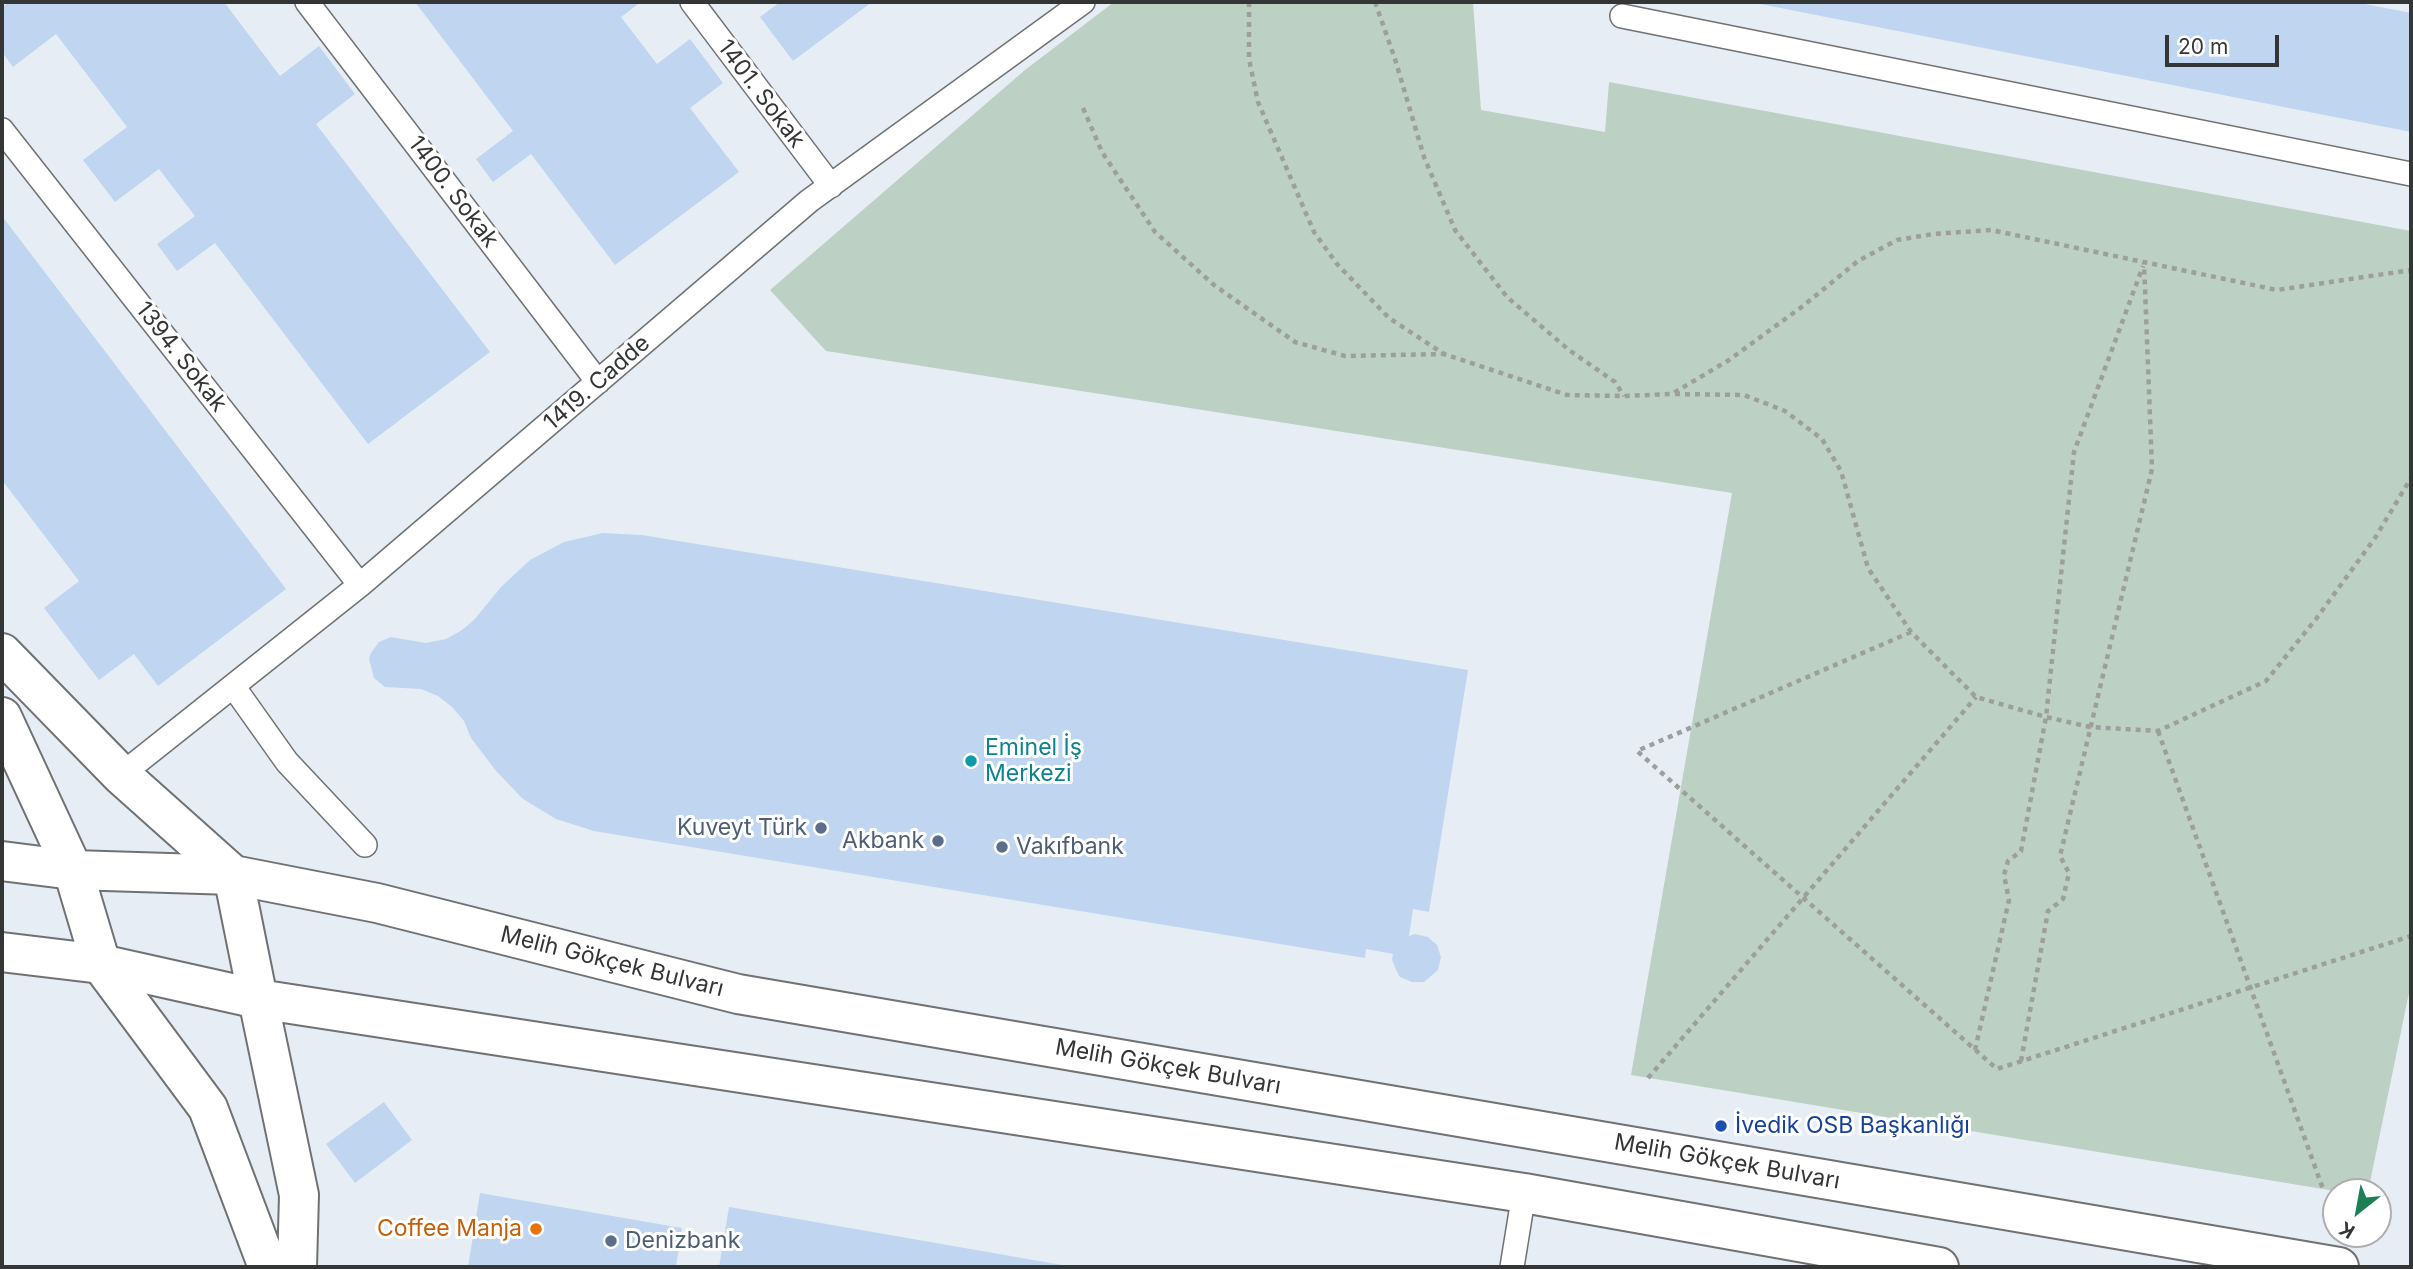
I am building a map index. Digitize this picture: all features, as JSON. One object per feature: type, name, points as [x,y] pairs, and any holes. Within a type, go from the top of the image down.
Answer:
[{"type":"main road","points":[[2,653],[121,775],[233,875],[299,1195],[297,1267]]},
{"type":"main road","points":[[2,716],[73,870],[101,964],[208,1108],[268,1267]]},
{"type":"main road","name":"Melih Gökçek Bulvarı","points":[[2,861],[73,870],[233,875],[377,903],[738,993],[2339,1267]]},
{"type":"main road","points":[[2,951],[101,964],[258,999],[1524,1193],[1939,1267]]},
{"type":"lane","name":"1400. Sokak","points":[[307,2],[598,382]]},
{"type":"lane","name":"1401. Sokak","points":[[692,2],[831,186]]},
{"type":"lane","name":"1419. Cadde","points":[[121,775],[360,585],[809,201],[1083,2]]},
{"type":"lane","points":[[1622,16],[2411,173]]},
{"type":"lane","name":"1394. Sokak","points":[[2,130],[360,585]]},
{"type":"lane","points":[[233,686],[287,762],[365,845]]},
{"type":"lane","points":[[1511,1267],[1524,1193]]},
{"type":"path","points":[[1249,2],[1250,59],[1258,102],[1314,232],[1337,264],[1389,318],[1444,354],[1567,395],[1744,395],[1785,411],[1822,439],[1841,471],[1868,568],[1912,632],[1976,697],[2090,727],[2158,731],[2266,681],[2316,619],[2375,538],[2411,478]]},
{"type":"path","points":[[1375,2],[1424,157],[1455,230],[1507,297],[1569,349],[1615,382],[1624,396]]},
{"type":"path","points":[[1083,108],[1102,152],[1155,232],[1214,285],[1295,342],[1345,356],[1444,354]]},
{"type":"path","points":[[1672,394],[1729,360],[1804,306],[1858,261],[1897,240],[1991,229],[2277,290],[2411,270]]},
{"type":"path","points":[[1975,1050],[2009,900],[2004,875],[2008,861],[2021,851],[2046,717],[2074,452],[2144,262]]},
{"type":"path","points":[[2021,1061],[2048,911],[2063,899],[2069,873],[2060,856],[2152,469],[2144,262]]},
{"type":"path","points":[[1912,632],[1637,751],[1997,1069],[2411,936]]},
{"type":"path","points":[[1648,1078],[1976,697]]},
{"type":"path","points":[[2158,731],[2322,1186]]},
{"type":"shaded area","points":[[2,2],[2411,2],[2411,1267],[2,1267]]},
{"type":"green space","points":[[1114,2],[1473,2],[1481,110],[1605,132],[1609,82],[2411,231],[2411,983],[2371,1178],[2322,1178],[2322,1189],[1631,1075],[1732,493],[826,351],[770,290],[1025,70]]},
{"type":"building","points":[[9,2],[224,2],[280,76],[319,46],[355,94],[316,124],[490,352],[368,444],[215,243],[177,271],[157,244],[195,216],[159,169],[115,202],[83,160],[127,127],[56,34],[13,67],[2,52],[2,7]]},
{"type":"building","points":[[415,2],[641,2],[621,17],[657,64],[690,39],[723,83],[690,108],[739,172],[615,265],[531,154],[493,182],[476,159],[513,131]]},
{"type":"building","points":[[780,2],[872,2],[793,61],[760,17]]},
{"type":"building","points":[[1750,2],[2355,2],[2411,13],[2411,132]]},
{"type":"building","points":[[2,216],[286,589],[158,686],[134,654],[99,680],[44,608],[79,581],[2,480]]},
{"type":"building","name":"Eminel İş Merkezi","points":[[603,533],[642,535],[1468,670],[1429,912],[1413,909],[1409,936],[1415,934],[1428,937],[1437,945],[1441,957],[1438,970],[1424,982],[1412,982],[1400,977],[1392,960],[1393,954],[1366,949],[1365,958],[594,831],[556,819],[523,799],[496,771],[452,707],[438,696],[421,689],[385,687],[374,678],[369,659],[379,642],[391,637],[426,643],[446,639],[474,620],[501,587],[530,560],[564,542]]},
{"type":"building","points":[[384,1102],[412,1140],[355,1183],[326,1144]]},
{"type":"building","points":[[480,1193],[682,1228],[676,1267],[468,1267]]},
{"type":"building","points":[[729,1207],[1068,1266],[1068,1267],[719,1267]]},
{"type":"place","name":"Eminel İş Merkezi","points":[[971,761]]},
{"type":"place","name":"Kuveyt Türk","points":[[821,828]]},
{"type":"place","name":"Akbank","points":[[938,841]]},
{"type":"place","name":"Vakıfbank","points":[[1002,847]]},
{"type":"place","name":"İvedik OSB Başkanlığı","points":[[1721,1126]]},
{"type":"place","name":"Coffee Manja","points":[[536,1229]]},
{"type":"place","name":"Denizbank","points":[[611,1241]]}]
